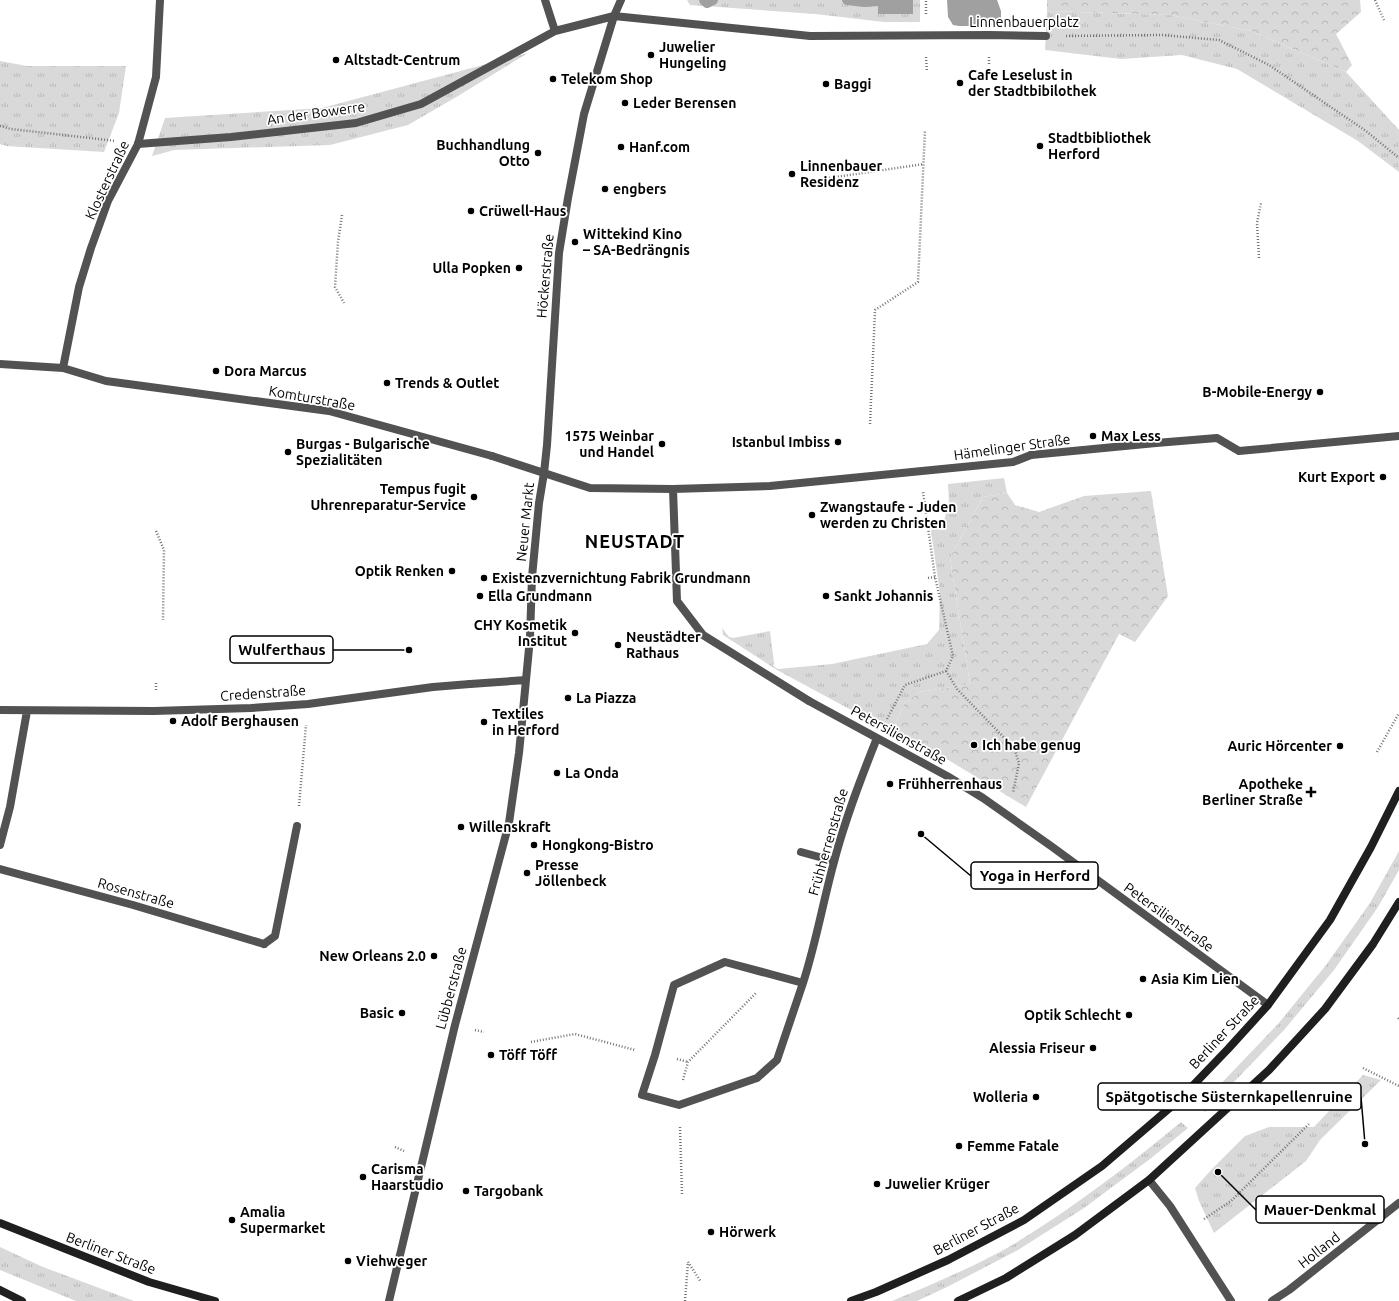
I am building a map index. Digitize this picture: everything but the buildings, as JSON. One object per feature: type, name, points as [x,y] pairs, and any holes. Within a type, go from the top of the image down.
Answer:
[{"type":"main road","name":"Berliner Straße","points":[[850,1301],[876,1292],[948,1260],[1024,1220],[1102,1166],[1179,1100],[1268,1005],[1330,920],[1371,847],[1399,791]]},
{"type":"main road","points":[[958,1301],[1006,1278],[1075,1235],[1150,1180],[1269,1070],[1325,1009],[1373,944],[1399,902]]},
{"type":"main road","name":"Berliner Straße","points":[[0,1223],[149,1282],[215,1301]]},
{"type":"main road","points":[[0,1290],[22,1301]]},
{"type":"street","name":"Klosterstraße","points":[[63,368],[79,287],[91,248],[108,201],[138,144],[156,76],[160,0]]},
{"type":"street","points":[[545,0],[555,31]]},
{"type":"street","name":"Höckerstraße","points":[[544,473],[559,252],[584,114],[614,16],[621,0]]},
{"type":"street","name":"An der Bowerre","points":[[138,144],[231,137],[356,123],[421,104],[555,31],[614,16]]},
{"type":"street","name":"Linnenbauerplatz","points":[[614,16],[810,36],[1046,36]]},
{"type":"street","name":"Komturstraße","points":[[0,364],[63,368],[106,381],[329,411],[492,456],[544,473]]},
{"type":"street","name":"Hämelinger Straße","points":[[770,486],[1013,462],[1031,455],[1217,438],[1239,450],[1399,436]]},
{"type":"street","name":"Neuer Markt","points":[[526,680],[530,638],[532,577],[539,503],[544,473],[590,488],[673,489],[770,486]]},
{"type":"street","name":"Petersilienstraße","points":[[673,489],[677,601],[703,635],[809,700],[947,776],[983,798],[1268,1005]]},
{"type":"street","name":"Credenstraße","points":[[0,710],[154,711],[251,708],[308,704],[433,687],[526,680]]},
{"type":"street","name":"Lübberstraße","points":[[389,1301],[455,1025],[509,823],[519,753],[526,680]]},
{"type":"street","points":[[0,846],[10,807],[27,711]]},
{"type":"street","name":"Frühherrenstraße","points":[[680,1105],[757,1078],[777,1060],[812,955],[834,861],[858,786],[878,738]]},
{"type":"street","name":"Rosenstraße","points":[[0,869],[134,905],[264,944],[275,936],[297,826]]},
{"type":"street","points":[[801,852],[834,861]]},
{"type":"street","points":[[680,1105],[642,1095],[655,1055],[674,985],[725,962],[803,983]]},
{"type":"street","points":[[1150,1180],[1170,1206],[1231,1301]]},
{"type":"street","name":"Holland","points":[[1272,1301],[1289,1290],[1399,1203]]},
{"type":"path","points":[[1375,0],[1384,20]]},
{"type":"path","name":"Linnenbauerplatz","points":[[1046,36],[1162,35],[1219,40],[1269,65],[1366,131],[1399,158]]},
{"type":"path","points":[[0,126],[11,129],[138,144]]},
{"type":"path","points":[[870,424],[876,310],[918,282],[925,130]]},
{"type":"path","points":[[829,178],[924,164]]},
{"type":"path","points":[[1259,258],[1257,223],[1261,203]]},
{"type":"path","points":[[342,215],[334,287],[344,303]]},
{"type":"path","points":[[878,738],[905,685],[946,671],[953,656],[934,577],[923,492],[923,471]]},
{"type":"path","points":[[156,531],[164,550],[163,620]]},
{"type":"path","points":[[928,578],[934,577]]},
{"type":"path","points":[[946,671],[957,689],[1014,748],[1019,763],[1009,816]]},
{"type":"path","points":[[297,826],[308,704]]},
{"type":"path","points":[[1378,752],[1399,713]]},
{"type":"path","points":[[682,1194],[680,1105],[684,1071],[688,1062],[774,975]]},
{"type":"path","points":[[531,1042],[575,1034],[688,1062]]},
{"type":"path","points":[[1363,1068],[1399,1086]]},
{"type":"path","points":[[1186,1231],[1231,1201],[1310,1123]]},
{"type":"path","points":[[1306,1200],[1336,1221],[1355,1238]]},
{"type":"path","points":[[685,1301],[688,1262],[701,1282]]},
{"type":"green space","points":[[687,0],[920,0],[920,22],[884,22],[815,14],[690,5]]},
{"type":"green space","points":[[1047,0],[1360,0],[1361,12],[1336,34],[1352,65],[1346,72],[1251,31],[1170,15],[1047,11]]},
{"type":"green space","points":[[1047,11],[1170,15],[1251,31],[1346,72],[1399,130],[1399,172],[1358,141],[1237,69],[1182,55],[1121,59],[1045,50]]},
{"type":"green space","points":[[528,53],[408,125],[330,145],[174,150],[152,156],[165,118],[322,108]]},
{"type":"green space","points":[[0,61],[27,66],[126,66],[119,113],[104,152],[6,146],[0,144]]},
{"type":"green space","points":[[1004,478],[1007,493],[983,497],[950,558],[970,684],[919,692],[904,704],[892,732],[777,670],[723,635],[722,628],[729,637],[733,638],[770,631],[774,663],[773,666],[778,669],[832,664],[927,644],[939,630],[940,593],[931,531],[945,518],[949,501],[948,484]]},
{"type":"green space","points":[[1151,491],[1168,596],[1135,642],[1119,634],[1026,807],[945,758],[892,732],[904,704],[919,692],[970,684],[950,558],[983,497],[1007,493],[1015,505],[1039,512],[1084,496]]},
{"type":"green space","points":[[1399,851],[1399,870],[1378,907],[1334,970],[1284,1030],[1205,1112],[1198,1106],[1278,1024],[1326,965],[1370,903]]},
{"type":"green space","points":[[1363,1075],[1381,1080],[1320,1140],[1306,1161],[1214,1233],[1199,1201],[1195,1188],[1211,1170],[1245,1136],[1269,1127],[1314,1127]]},
{"type":"green space","points":[[1181,1122],[1188,1128],[1150,1159],[1084,1208],[1018,1250],[917,1301],[892,1301],[970,1267],[1014,1244],[1058,1216],[1100,1186]]},
{"type":"green space","points":[[0,1247],[43,1267],[134,1301],[76,1301],[0,1270]]},
{"type":"shaded area","points":[[878,0],[913,0],[913,14],[878,14]]},
{"type":"shaded area","points":[[947,0],[997,0],[1001,11],[1001,26],[953,25],[948,17]]},
{"type":"waterway","points":[[704,0],[707,3],[713,0]]},
{"type":"waterway","points":[[847,0],[864,2],[878,1]]},
{"type":"place","name":"Juwelier Hungeling","points":[[651,55]]},
{"type":"place","name":"Altstadt-Centrum","points":[[336,60]]},
{"type":"place","name":"Telekom Shop","points":[[553,79]]},
{"type":"place","name":"Cafe Leselust in der Stadtbibilothek","points":[[960,83]]},
{"type":"place","name":"Baggi","points":[[826,84]]},
{"type":"place","name":"Leder Berensen","points":[[625,103]]},
{"type":"place","name":"Stadtbibliothek Herford","points":[[1040,146]]},
{"type":"place","name":"Hanf.com","points":[[621,147]]},
{"type":"place","name":"Buchhandlung Otto","points":[[538,153]]},
{"type":"place","name":"Linnenbauer Residenz","points":[[792,174]]},
{"type":"place","name":"engbers","points":[[605,189]]},
{"type":"place","name":"Crüwell-Haus","points":[[471,211]]},
{"type":"place","name":"Wittekind Kino – SA-Bedrängnis","points":[[575,242]]},
{"type":"place","name":"Ulla Popken","points":[[519,268]]},
{"type":"place","name":"Dora Marcus","points":[[216,371]]},
{"type":"place","name":"Trends & Outlet","points":[[387,383]]},
{"type":"place","name":"B-Mobile-Energy","points":[[1320,392]]},
{"type":"place","name":"Max Less","points":[[1093,436]]},
{"type":"place","name":"Istanbul Imbiss","points":[[838,442]]},
{"type":"place","name":"1575 Weinbar und Handel","points":[[662,444]]},
{"type":"place","name":"Burgas - Bulgarische Spezialitäten","points":[[288,452]]},
{"type":"place","name":"Kurt Export","points":[[1383,477]]},
{"type":"place","name":"Tempus fugit Uhrenreparatur-Service","points":[[474,497]]},
{"type":"place","name":"Zwangstaufe - Juden werden zu Christen","points":[[812,515]]},
{"type":"place","name":"Optik Renken","points":[[452,571]]},
{"type":"place","name":"Existenzvernichtung Fabrik Grundmann","points":[[484,578]]},
{"type":"place","name":"Ella Grundmann","points":[[480,596]]},
{"type":"place","name":"Sankt Johannis","points":[[826,596]]},
{"type":"place","name":"CHY Kosmetik Institut","points":[[575,633]]},
{"type":"place","name":"Neustädter Rathaus","points":[[618,645]]},
{"type":"place","name":"Wulferthaus","points":[[409,650]]},
{"type":"place","name":"La Piazza","points":[[568,698]]},
{"type":"place","name":"Adolf Berghausen","points":[[173,721]]},
{"type":"place","name":"Textiles in Herford","points":[[484,722]]},
{"type":"place","name":"Ich habe genug","points":[[974,745]]},
{"type":"place","name":"Auric Hörcenter","points":[[1340,746]]},
{"type":"place","name":"La Onda","points":[[557,773]]},
{"type":"place","name":"Frühherrenhaus","points":[[890,784]]},
{"type":"place","name":"Apotheke Berliner Straße","points":[[1311,792]]},
{"type":"place","name":"Willenskraft","points":[[461,827]]},
{"type":"place","name":"Yoga in Herford","points":[[921,834]]},
{"type":"place","name":"Hongkong-Bistro","points":[[534,845]]},
{"type":"place","name":"Presse Jöllenbeck","points":[[527,873]]},
{"type":"place","name":"New Orleans 2.0","points":[[434,956]]},
{"type":"place","name":"Asia Kim Lien","points":[[1143,979]]},
{"type":"place","name":"Basic","points":[[402,1013]]},
{"type":"place","name":"Optik Schlecht","points":[[1129,1015]]},
{"type":"place","name":"Alessia Friseur","points":[[1093,1048]]},
{"type":"place","name":"Töff Töff","points":[[491,1055]]},
{"type":"place","name":"Wolleria","points":[[1036,1097]]},
{"type":"place","name":"Spätgotische Süsternkapellenruine","points":[[1365,1144]]},
{"type":"place","name":"Femme Fatale","points":[[959,1146]]},
{"type":"place","name":"Mauer-Denkmal","points":[[1218,1172]]},
{"type":"place","name":"Carisma Haarstudio","points":[[363,1177]]},
{"type":"place","name":"Juwelier Krüger","points":[[877,1184]]},
{"type":"place","name":"Targobank","points":[[466,1191]]},
{"type":"place","name":"Amalia Supermarket","points":[[232,1220]]},
{"type":"place","name":"Hörwerk","points":[[711,1232]]},
{"type":"place","name":"Viehweger","points":[[348,1261]]},
{"type":"district","name":"NEUSTADT","points":[[635,542]]}]
